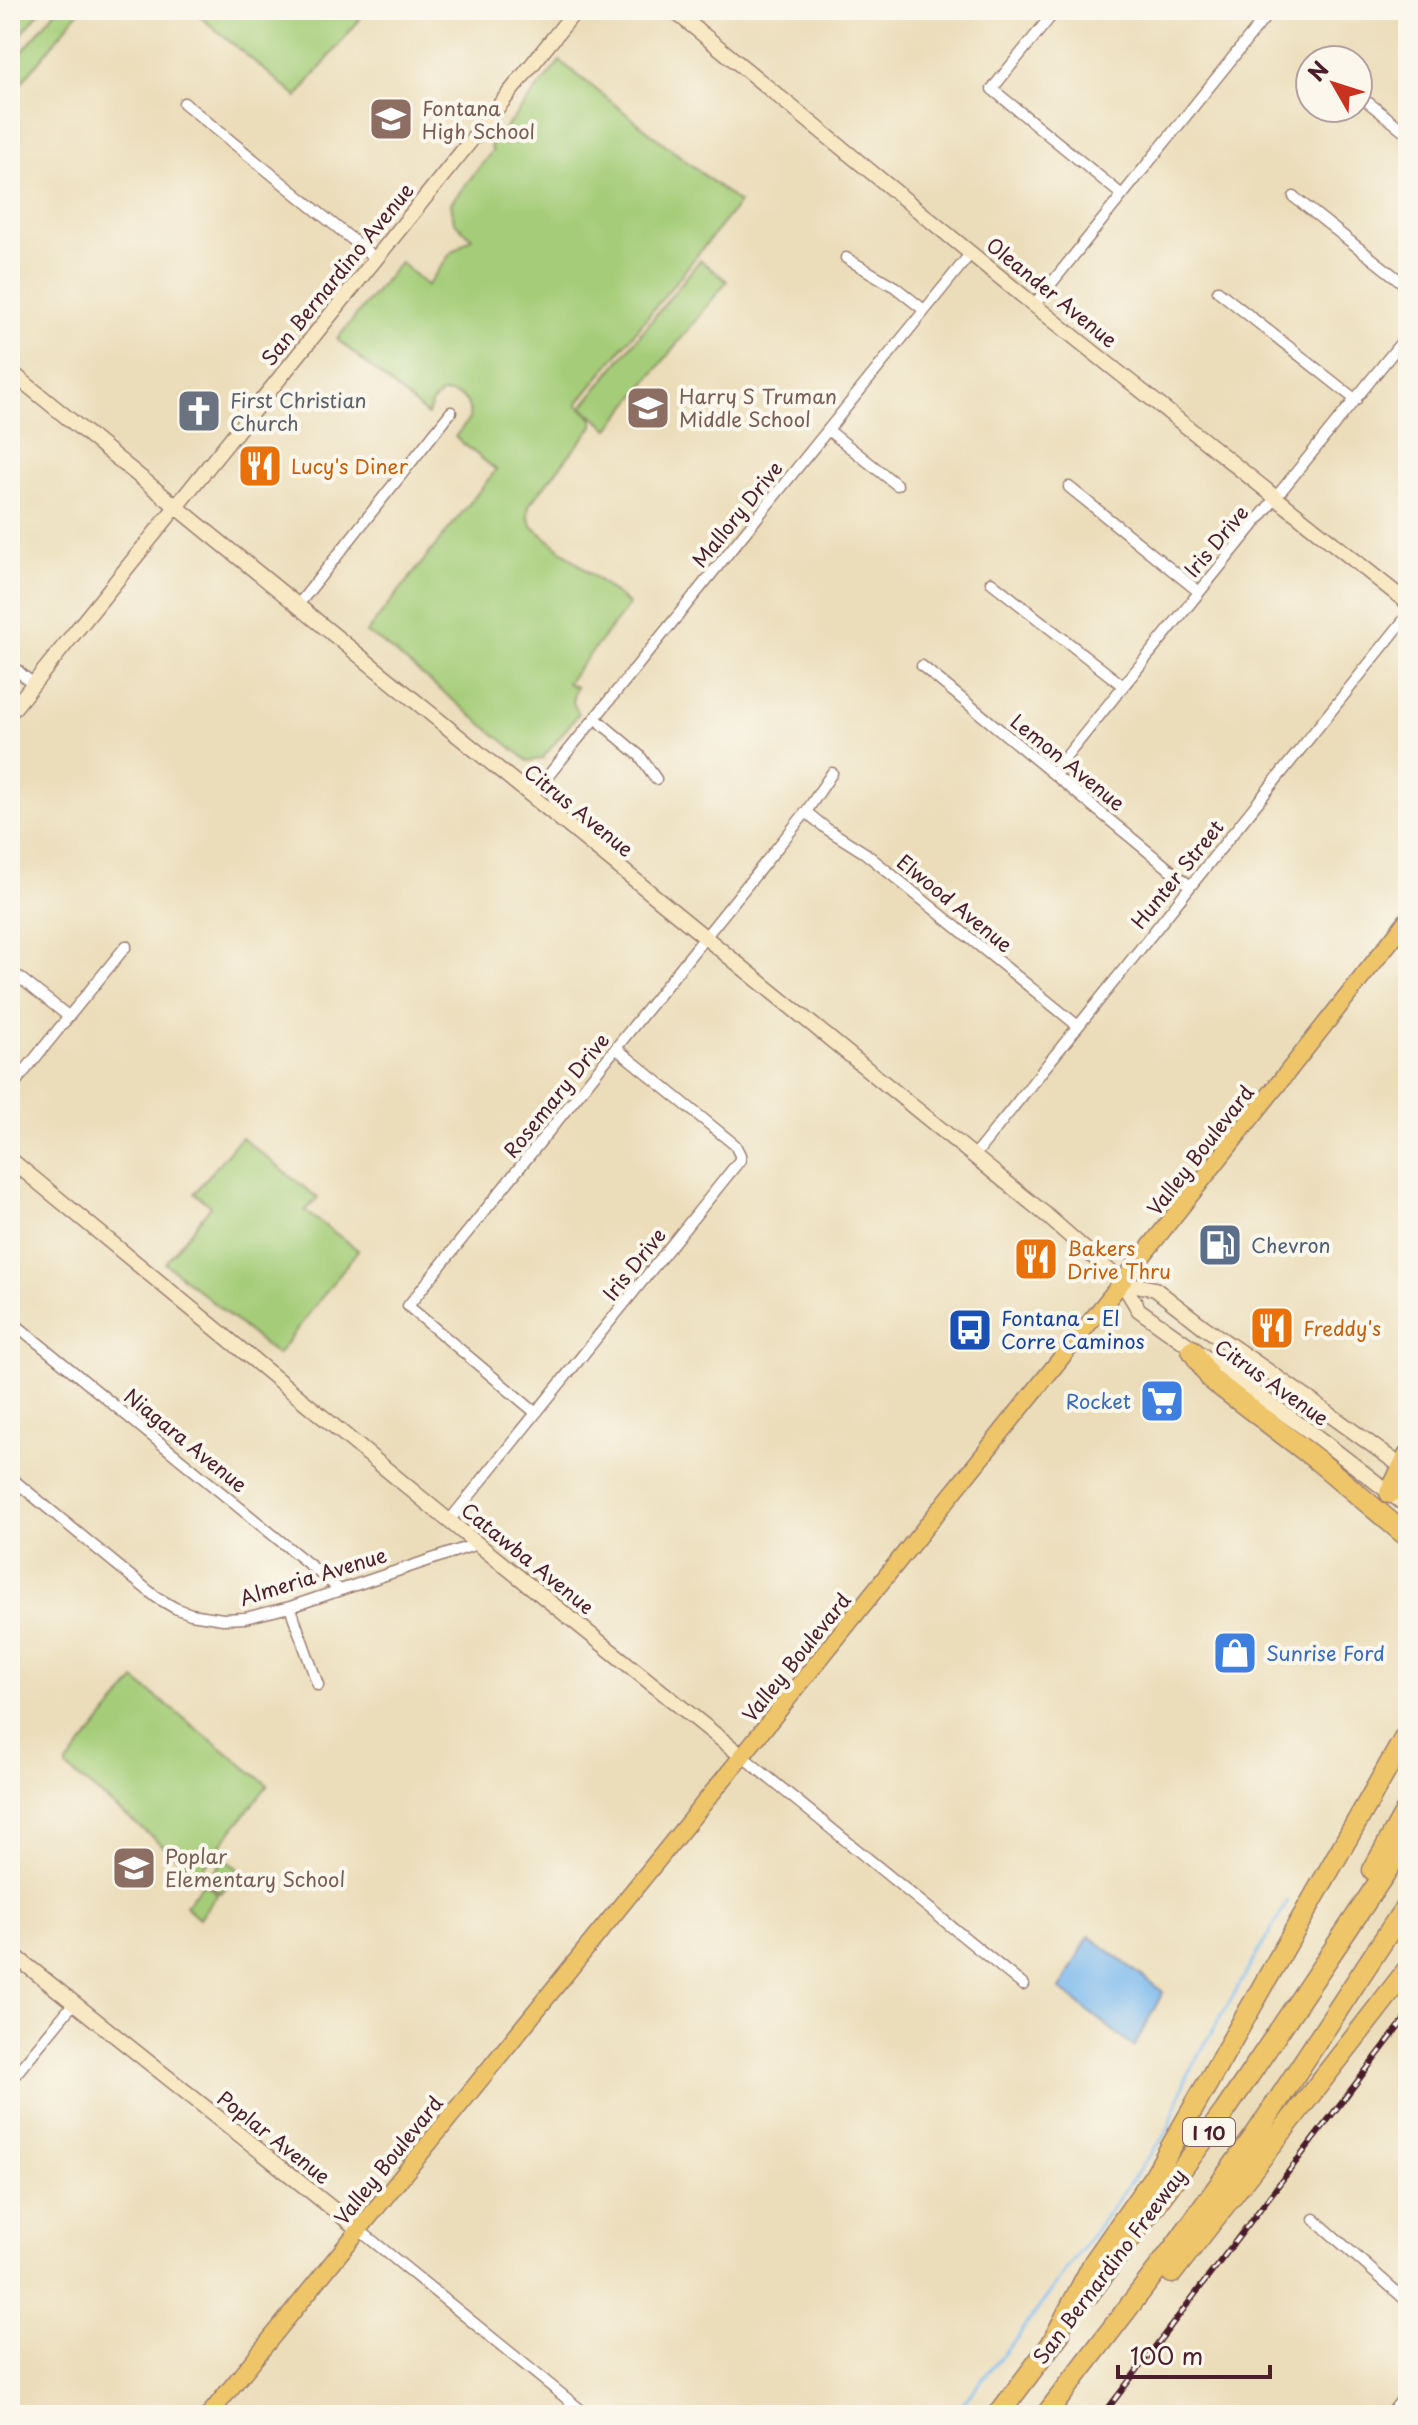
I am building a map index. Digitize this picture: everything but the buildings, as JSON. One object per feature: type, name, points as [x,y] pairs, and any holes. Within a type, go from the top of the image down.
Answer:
[{"type":"highway","points":[[1192,1350],[1211,1379],[1317,1460],[1408,1537]]},
{"type":"highway","points":[[1390,1493],[1406,1464]]},
{"type":"highway","points":[[1052,2343],[1094,2262],[1162,2162],[1408,1732]]},
{"type":"highway","points":[[1319,1971],[1408,1807]]},
{"type":"highway","name":"San Bernardino Freeway","points":[[998,2415],[1225,2111],[1408,1839]]},
{"type":"highway","name":"San Bernardino Freeway","points":[[1046,2415],[1256,2134],[1408,1903]]},
{"type":"highway","points":[[1091,2356],[1140,2314],[1408,1969]]},
{"type":"main road","name":"San Bernardino Avenue","points":[[10,713],[576,10]]},
{"type":"main road","name":"Oleander Avenue","points":[[673,10],[1034,305],[1408,603]]},
{"type":"main road","name":"Citrus Avenue","points":[[10,371],[1045,1214],[1122,1282],[1139,1310],[1316,1436],[1408,1507]]},
{"type":"main road","name":"Valley Boulevard","points":[[209,2415],[1122,1282],[1408,919]]},
{"type":"main road","name":"Catawba Avenue","points":[[10,1159],[477,1544],[742,1756]]},
{"type":"main road","name":"Citrus Avenue","points":[[1122,1282],[1155,1289],[1204,1327],[1406,1464]]},
{"type":"main road","name":"Poplar Avenue","points":[[10,1952],[358,2229]]},
{"type":"street","points":[[1056,10],[992,89],[1122,195]]},
{"type":"street","points":[[1034,305],[1271,10]]},
{"type":"street","points":[[184,103],[375,258]]},
{"type":"street","points":[[1374,107],[1408,134]]},
{"type":"street","points":[[1294,197],[1408,287]]},
{"type":"street","name":"Mallory Drive","points":[[531,797],[971,253]]},
{"type":"street","points":[[846,258],[885,281],[924,310]]},
{"type":"street","points":[[1218,291],[1356,400]]},
{"type":"street","name":"Iris Drive","points":[[1053,773],[1408,334]]},
{"type":"street","points":[[298,605],[451,412]]},
{"type":"street","points":[[828,430],[897,485]]},
{"type":"street","points":[[1069,487],[1198,591]]},
{"type":"street","points":[[991,582],[1122,685]]},
{"type":"street","name":"Hunter Street","points":[[974,1156],[1408,615]]},
{"type":"street","points":[[10,664],[33,684]]},
{"type":"street","name":"Lemon Avenue","points":[[922,666],[1190,886]]},
{"type":"street","points":[[595,718],[640,756],[656,779]]},
{"type":"street","name":"Rosemary Drive","points":[[536,1413],[408,1306],[806,812],[832,773]]},
{"type":"street","name":"Elwood Avenue","points":[[806,812],[865,853],[1078,1026]]},
{"type":"street","points":[[10,1089],[126,946]]},
{"type":"street","points":[[10,970],[68,1016]]},
{"type":"street","name":"Iris Drive","points":[[449,1521],[740,1160],[735,1145],[617,1049]]},
{"type":"street","name":"Niagara Avenue","points":[[10,1320],[339,1589]]},
{"type":"street","name":"Almeria Avenue","points":[[10,1477],[156,1597],[175,1608],[223,1619],[245,1618],[290,1607],[477,1544]]},
{"type":"street","points":[[290,1607],[318,1685]]},
{"type":"street","name":"Catawba Avenue","points":[[742,1756],[1023,1985]]},
{"type":"street","points":[[10,2081],[73,2004]]},
{"type":"street","points":[[1314,2219],[1408,2302]]},
{"type":"street","name":"Poplar Avenue","points":[[358,2229],[587,2415]]},
{"type":"street","points":[[1390,2415],[1408,2392]]},
{"type":"green space","points":[[10,10],[41,10],[10,49]]},
{"type":"green space","points":[[56,10],[80,10],[10,97],[10,67]]},
{"type":"green space","points":[[192,10],[367,10],[297,97]]},
{"type":"green space","name":"Harry S Truman Middle School","points":[[560,61],[739,203],[577,404],[593,419],[593,426],[529,505],[528,516],[533,527],[629,605],[567,683],[576,687],[573,701],[579,713],[542,759],[528,761],[380,641],[366,633],[496,470],[455,437],[469,419],[468,406],[463,398],[441,394],[432,403],[428,415],[337,339],[400,262],[427,286],[451,253],[472,238],[454,222],[451,203],[493,150],[490,147]]},
{"type":"green space","points":[[700,260],[727,281],[609,429],[582,407]]},
{"type":"green space","points":[[241,1137],[318,1198],[305,1211],[358,1250],[277,1355],[165,1263],[211,1206],[194,1193]]},
{"type":"green space","points":[[135,1680],[268,1785],[198,1874],[67,1768],[67,1764]]},
{"type":"green space","points":[[224,1859],[240,1870],[221,1893],[206,1881]]},
{"type":"green space","points":[[204,1883],[218,1894],[199,1918],[185,1906]]},
{"type":"water","points":[[1089,1936],[1163,1992],[1134,2047],[1060,1989]]},
{"type":"waterway","points":[[953,2415],[1019,2335],[1167,2132],[1187,2075],[1288,1901]]},
{"type":"railway","points":[[1103,2415],[1408,2015]]},
{"type":"place","name":"Fontana High School","points":[[391,119]]},
{"type":"place","name":"Harry S Truman Middle School","points":[[648,408]]},
{"type":"place","name":"First Christian Church","points":[[199,411]]},
{"type":"place","name":"Lucy's Diner","points":[[260,466]]},
{"type":"place","name":"Chevron","points":[[1220,1245]]},
{"type":"place","name":"Bakers Drive Thru","points":[[1036,1259]]},
{"type":"place","name":"Freddy's","points":[[1272,1328]]},
{"type":"place","name":"Fontana - El Corre Caminos","points":[[970,1330]]},
{"type":"place","name":"Rocket","points":[[1162,1401]]},
{"type":"place","name":"Sunrise Ford","points":[[1235,1653]]},
{"type":"place","name":"Poplar Elementary School","points":[[134,1868]]}]
